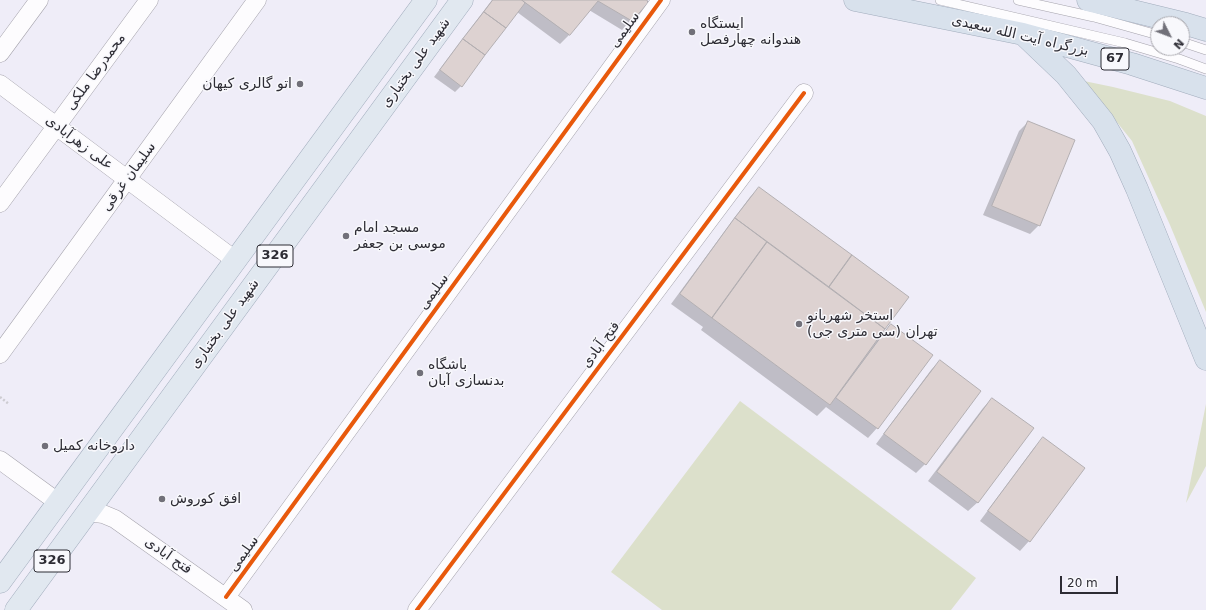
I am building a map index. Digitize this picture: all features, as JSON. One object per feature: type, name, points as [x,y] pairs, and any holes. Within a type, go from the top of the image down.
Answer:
[{"type":"highway","name":"بزرگراه آیت الله سعیدی","points":[[855,0],[1023,34],[1132,64],[1206,88]]},
{"type":"highway","points":[[1088,0],[1206,30]]},
{"type":"highway","points":[[1023,34],[1066,75],[1103,121],[1120,151],[1138,189],[1206,359]]},
{"type":"main road","name":"شهید علی بختیاری","points":[[16,610],[462,0]]},
{"type":"main road","name":"شهید علی بختیاری","points":[[0,582],[422,4]]},
{"type":"main road","points":[[59,502],[88,512]]},
{"type":"street","points":[[0,53],[39,0]]},
{"type":"street","name":"محمدرضا ملکی","points":[[0,203],[149,0]]},
{"type":"street","name":"سلیمان غرقی","points":[[0,354],[258,0]]},
{"type":"street","name":"سلیمی","points":[[226,597],[661,0]]},
{"type":"street","name":"علی زهرآبادی","points":[[0,84],[235,260]]},
{"type":"street","name":"فتح آبادی","points":[[417,610],[804,93]]},
{"type":"street","points":[[0,460],[59,502]]},
{"type":"street","name":"فتح آبادی","points":[[88,512],[104,514],[115,520],[243,610]]},
{"type":"lane","points":[[940,0],[1125,43],[1179,59],[1206,69]]},
{"type":"lane","points":[[1018,0],[1058,8],[1150,33]]},
{"type":"lane","points":[[1190,45],[1206,50]]},
{"type":"path","points":[[0,397],[9,404]]},
{"type":"green space","points":[[1084,81],[1170,101],[1206,116],[1206,312],[1170,225],[1132,141]]},
{"type":"green space","points":[[740,401],[976,578],[951,610],[662,610],[611,572]]},
{"type":"green space","points":[[1206,404],[1206,466],[1186,503]]},
{"type":"building","points":[[493,0],[522,0],[525,3],[506,28],[484,12]]},
{"type":"building","points":[[522,0],[647,0],[648,3],[632,21],[598,1],[570,35]]},
{"type":"building","points":[[484,12],[506,28],[485,55],[463,39]]},
{"type":"building","points":[[463,39],[485,55],[462,87],[440,70]]},
{"type":"building","points":[[1028,121],[1075,140],[1040,226],[992,206]]},
{"type":"building","points":[[759,187],[852,255],[829,287],[735,218]]},
{"type":"building","points":[[735,218],[767,242],[712,318],[680,294]]},
{"type":"building","name":"استخر شهربانو تهران (سی متری جی)","points":[[767,242],[885,329],[830,405],[712,318]]},
{"type":"building","points":[[852,255],[909,297],[885,329],[829,287]]},
{"type":"building","points":[[891,324],[933,355],[878,429],[836,398]]},
{"type":"building","points":[[940,360],[981,391],[926,465],[884,434]]},
{"type":"building","points":[[992,398],[1034,428],[978,503],[937,472]]},
{"type":"building","points":[[1043,437],[1085,468],[1030,542],[988,511]]},
{"type":"cycle path","points":[[226,597],[661,0]]},
{"type":"cycle path","points":[[417,610],[804,93]]},
{"type":"place","name":"ایستگاه هندوانه چهارفصل","points":[[692,32]]},
{"type":"place","name":"اتو گالری کیهان","points":[[300,84]]},
{"type":"place","name":"مسجد امام موسی بن جعفر","points":[[346,236]]},
{"type":"place","name":"استخر شهربانو تهران (سی متری جی)","points":[[799,324]]},
{"type":"place","name":"باشگاه بدنسازی آبان","points":[[420,373]]},
{"type":"place","name":"داروخانه کمیل","points":[[45,446]]},
{"type":"place","name":"افق کوروش","points":[[162,499]]}]
